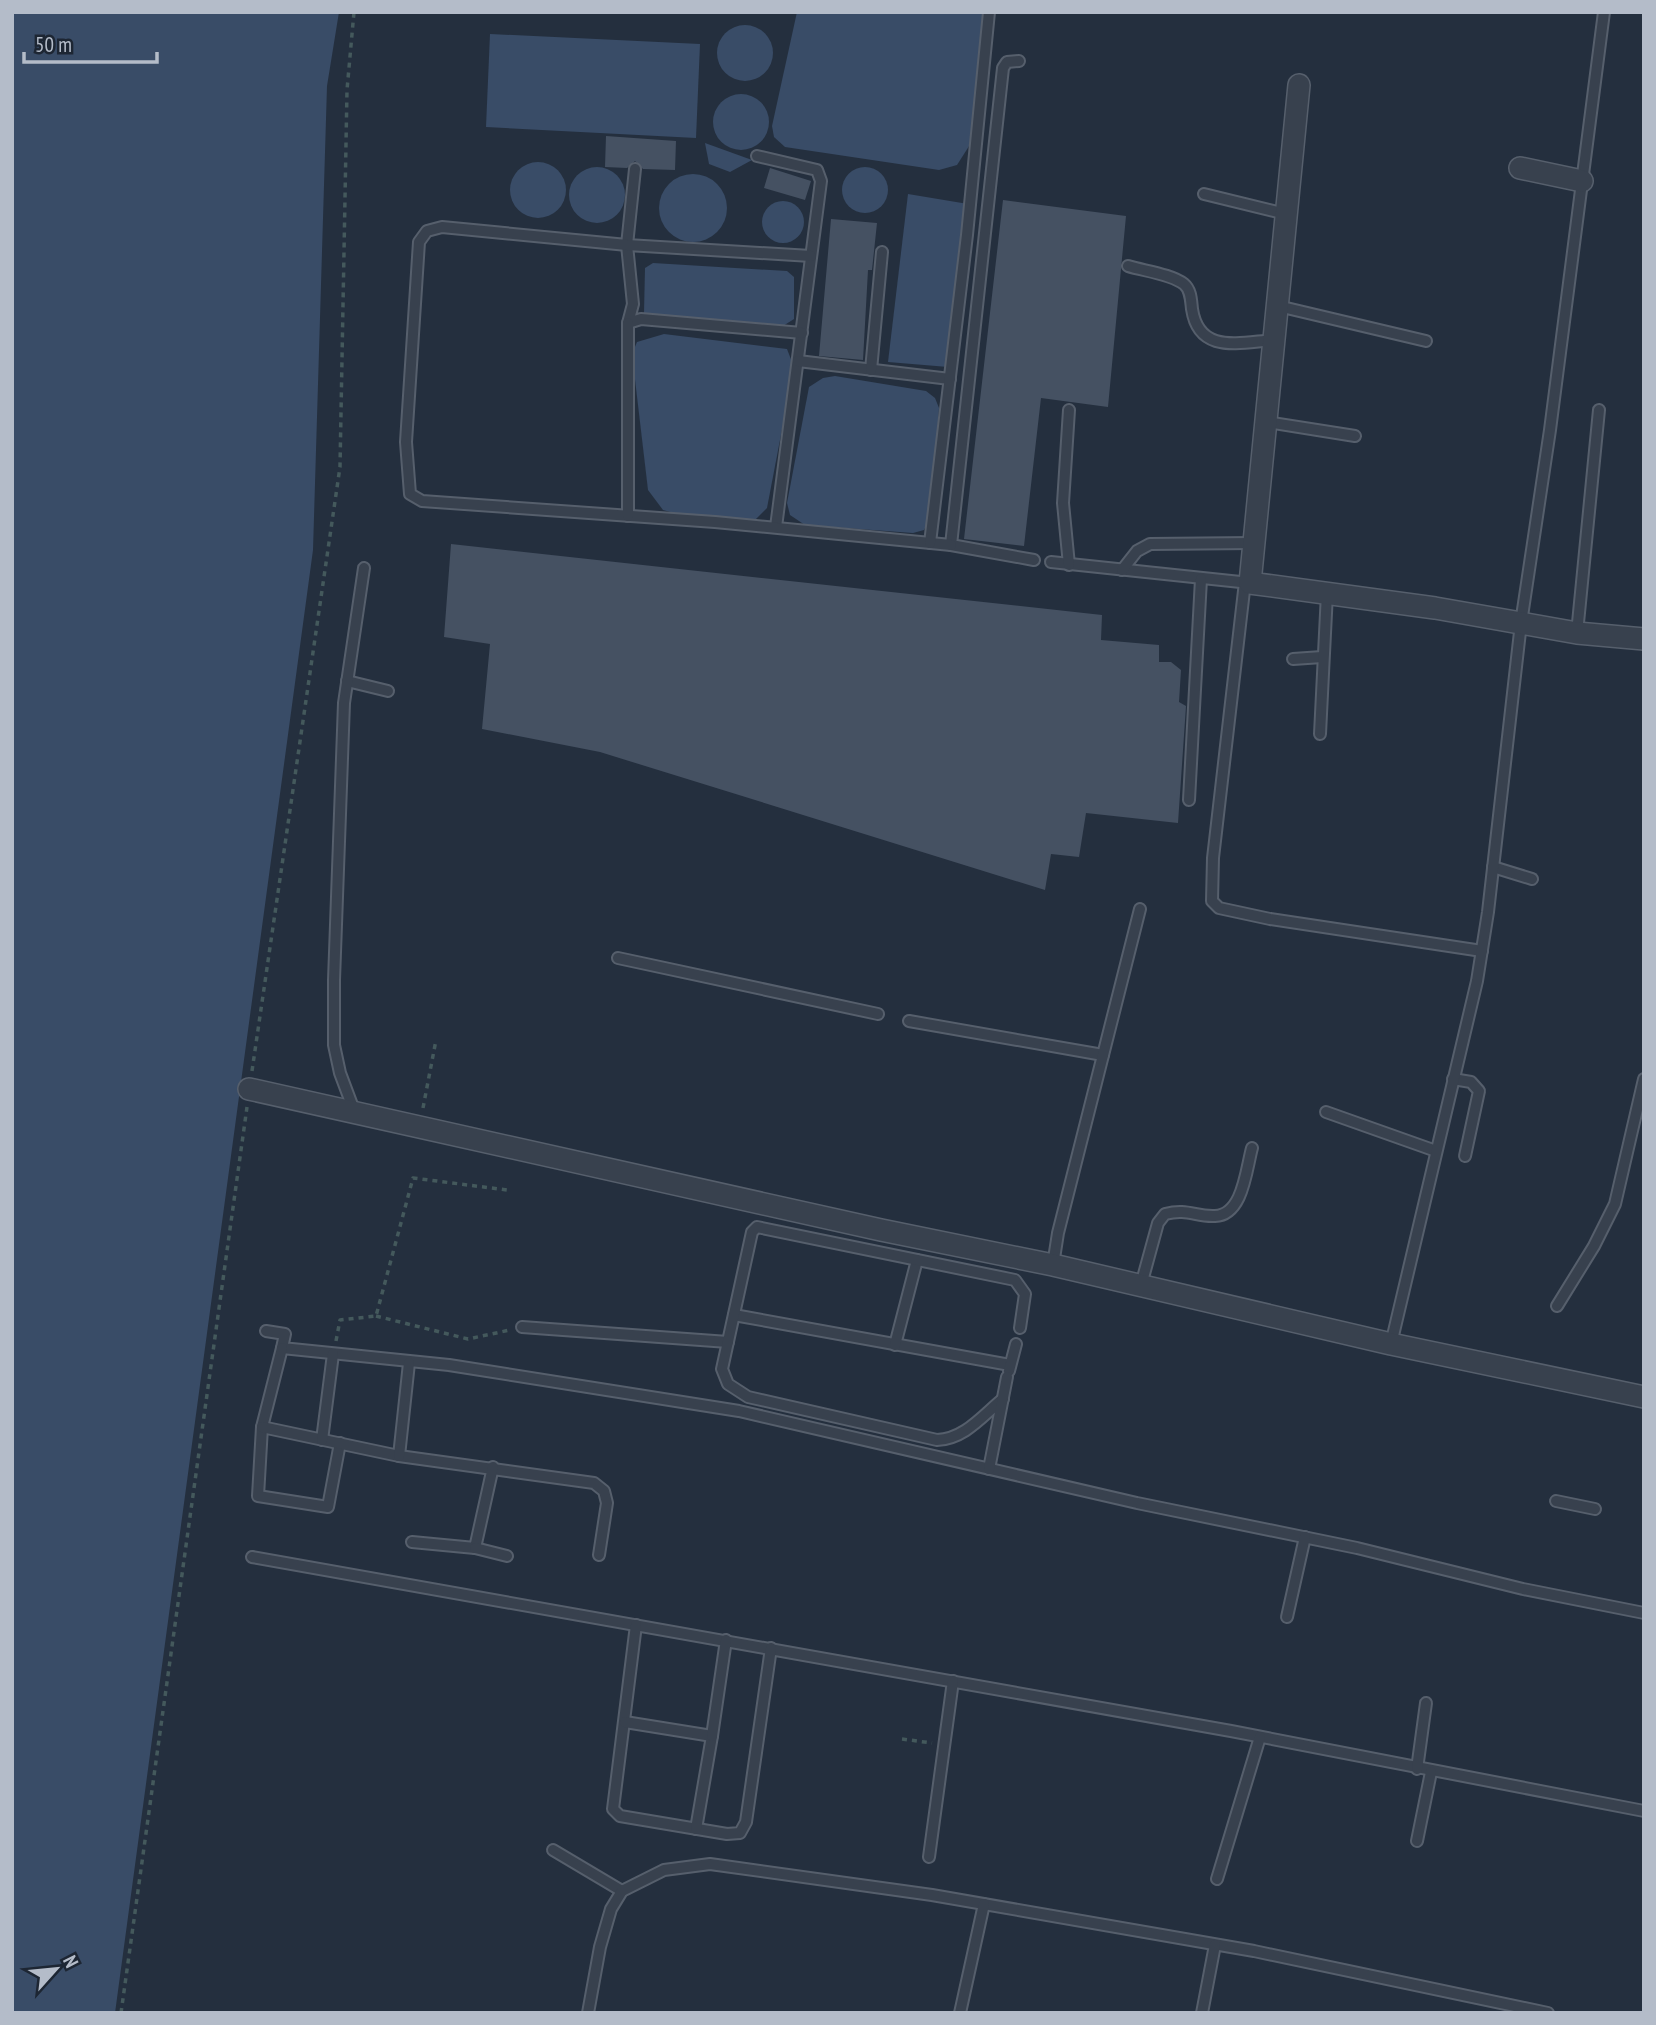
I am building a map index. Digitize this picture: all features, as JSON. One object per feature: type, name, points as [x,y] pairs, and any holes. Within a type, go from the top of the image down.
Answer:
[{"type":"street","points":[[1298,85],[1267,422],[1247,582],[1577,633],[1644,639]]},
{"type":"street","points":[[1520,168],[1582,181]]},
{"type":"street","points":[[255,1089],[1053,1265],[1391,1344],[1644,1397]]},
{"type":"lane","points":[[930,543],[989,12]]},
{"type":"lane","points":[[1391,1344],[1482,951],[1521,623],[1550,430],[1604,12]]},
{"type":"lane","points":[[951,545],[1003,68],[1007,62],[1019,61]]},
{"type":"lane","points":[[757,156],[817,170],[821,181],[776,527]]},
{"type":"lane","points":[[628,516],[628,323],[633,304],[628,245],[635,169]]},
{"type":"lane","points":[[1204,194],[1286,214]]},
{"type":"lane","points":[[811,256],[628,245],[442,227],[427,231],[419,242],[406,442],[410,494],[422,501],[776,527],[951,545],[1034,560]]},
{"type":"lane","points":[[871,370],[883,252]]},
{"type":"lane","points":[[1128,266],[1182,283],[1189,290],[1194,321],[1202,334],[1212,341],[1275,340]]},
{"type":"lane","points":[[1278,306],[1426,341]]},
{"type":"lane","points":[[628,323],[641,319],[802,333]]},
{"type":"lane","points":[[798,361],[950,379]]},
{"type":"lane","points":[[1069,410],[1063,503],[1069,565]]},
{"type":"lane","points":[[1577,633],[1599,410]]},
{"type":"lane","points":[[1267,422],[1355,436]]},
{"type":"lane","points":[[1122,570],[1137,551],[1150,544],[1253,543]]},
{"type":"lane","points":[[1051,562],[1247,582],[1213,858],[1212,901],[1219,908],[1270,919],[1482,951]]},
{"type":"lane","points":[[355,1113],[340,1073],[334,1045],[334,966],[347,681],[364,568]]},
{"type":"lane","points":[[1189,800],[1201,579]]},
{"type":"lane","points":[[1320,734],[1327,593]]},
{"type":"lane","points":[[1293,659],[1322,657]]},
{"type":"lane","points":[[347,681],[388,691]]},
{"type":"lane","points":[[1493,867],[1532,879]]},
{"type":"lane","points":[[1053,1265],[1058,1233],[1140,909]]},
{"type":"lane","points":[[618,958],[878,1014]]},
{"type":"lane","points":[[909,1021],[1103,1055]]},
{"type":"lane","points":[[1453,1079],[1471,1082],[1479,1091],[1465,1156]]},
{"type":"lane","points":[[1557,1306],[1594,1246],[1615,1204],[1644,1079]]},
{"type":"lane","points":[[1326,1112],[1436,1151]]},
{"type":"lane","points":[[1141,1285],[1158,1223],[1165,1214],[1181,1210],[1214,1217],[1228,1213],[1236,1204],[1252,1148]]},
{"type":"lane","points":[[1003,1399],[986,1416],[949,1440],[937,1440],[747,1397],[735,1390],[722,1369],[752,1231],[757,1227],[1015,1280],[1026,1294],[1020,1328]]},
{"type":"lane","points":[[895,1345],[917,1260]]},
{"type":"lane","points":[[734,1315],[895,1345],[1009,1371]]},
{"type":"lane","points":[[522,1327],[728,1342]]},
{"type":"lane","points":[[265,1331],[285,1334],[262,1427],[258,1496],[328,1507],[340,1443]]},
{"type":"lane","points":[[989,1469],[1016,1344]]},
{"type":"lane","points":[[282,1348],[449,1365],[739,1411],[989,1469],[1305,1537],[1523,1590],[1644,1613]]},
{"type":"lane","points":[[322,1440],[333,1354]]},
{"type":"lane","points":[[399,1456],[409,1363]]},
{"type":"lane","points":[[262,1427],[399,1456],[594,1483],[604,1491],[607,1503],[599,1555]]},
{"type":"lane","points":[[475,1548],[493,1467]]},
{"type":"lane","points":[[1556,1501],[1595,1509]]},
{"type":"lane","points":[[1287,1618],[1305,1537]]},
{"type":"lane","points":[[412,1542],[475,1548],[507,1556]]},
{"type":"lane","points":[[252,1557],[953,1681],[1644,1811]]},
{"type":"lane","points":[[636,1625],[613,1809],[620,1816],[727,1835],[740,1833],[746,1822],[771,1648]]},
{"type":"lane","points":[[696,1829],[726,1640]]},
{"type":"lane","points":[[929,1857],[953,1681]]},
{"type":"lane","points":[[1417,1769],[1426,1703]]},
{"type":"lane","points":[[625,1722],[712,1736]]},
{"type":"lane","points":[[1217,1879],[1259,1737]]},
{"type":"lane","points":[[1417,1841],[1431,1772]]},
{"type":"lane","points":[[553,1850],[622,1891]]},
{"type":"lane","points":[[588,2013],[600,1947],[611,1909],[622,1891],[664,1870],[710,1864],[984,1904],[1216,1945],[1548,2013]]},
{"type":"lane","points":[[960,2013],[984,1904]]},
{"type":"lane","points":[[1202,2013],[1216,1945]]},
{"type":"path","points":[[121,2013],[255,1089],[340,467],[347,90],[354,12]]},
{"type":"path","points":[[419,1127],[436,1040]]},
{"type":"path","points":[[376,1315],[413,1178],[507,1190]]},
{"type":"path","points":[[333,1354],[340,1320],[376,1315],[468,1339],[522,1327]]},
{"type":"path","points":[[902,1739],[944,1745]]},
{"type":"water","points":[[12,12],[339,12],[327,86],[313,550],[115,2013],[12,2013]]},
{"type":"water","points":[[797,12],[985,12],[971,143],[957,165],[939,170],[785,147],[774,137],[772,126]]},
{"type":"water","points":[[740,25],[750,25],[765,33],[771,42],[771,64],[765,73],[750,81],[740,81],[722,69],[717,58],[717,48],[729,30]]},
{"type":"water","points":[[490,34],[700,44],[696,138],[486,127]]},
{"type":"water","points":[[736,94],[746,94],[761,102],[767,111],[767,133],[761,142],[746,150],[736,150],[718,138],[713,127],[713,117],[725,99]]},
{"type":"water","points":[[705,143],[752,160],[730,172],[709,164]]},
{"type":"water","points":[[533,162],[543,162],[558,170],[564,179],[564,201],[558,210],[543,218],[533,218],[515,206],[510,195],[510,185],[522,167]]},
{"type":"water","points":[[592,167],[602,167],[617,175],[623,184],[623,206],[617,215],[602,223],[592,223],[574,211],[569,200],[569,190],[581,172]]},
{"type":"water","points":[[865,167],[881,174],[888,190],[881,206],[865,213],[849,206],[842,190],[849,174]]},
{"type":"water","points":[[693,174],[706,177],[717,184],[724,195],[727,208],[724,221],[717,232],[706,239],[693,242],[680,239],[669,232],[662,221],[659,208],[662,195],[669,184],[680,177]]},
{"type":"water","points":[[908,194],[968,204],[948,367],[888,362]]},
{"type":"water","points":[[783,201],[798,207],[804,222],[798,237],[783,243],[768,237],[762,222],[768,207]]},
{"type":"water","points":[[653,263],[787,271],[794,277],[794,319],[783,326],[655,319],[644,313],[645,268]]},
{"type":"water","points":[[664,334],[787,349],[792,362],[792,377],[767,508],[755,520],[663,510],[648,490],[632,354],[637,342]]},
{"type":"water","points":[[835,376],[926,391],[935,398],[939,408],[932,514],[924,530],[913,533],[805,525],[790,515],[787,503],[809,387],[823,378]]},
{"type":"building","points":[[606,136],[676,141],[675,170],[643,169],[635,161],[627,168],[605,167]]},
{"type":"building","points":[[770,168],[811,181],[805,200],[764,188]]},
{"type":"building","points":[[1003,200],[1126,216],[1108,407],[1041,398],[1024,546],[964,539]]},
{"type":"building","points":[[831,219],[877,223],[872,270],[868,270],[863,360],[819,356]]},
{"type":"building","points":[[451,544],[1102,615],[1101,640],[1159,645],[1159,662],[1171,662],[1181,670],[1179,702],[1186,706],[1178,823],[1086,813],[1079,857],[1051,854],[1045,890],[600,752],[482,729],[490,644],[444,637]]}]
